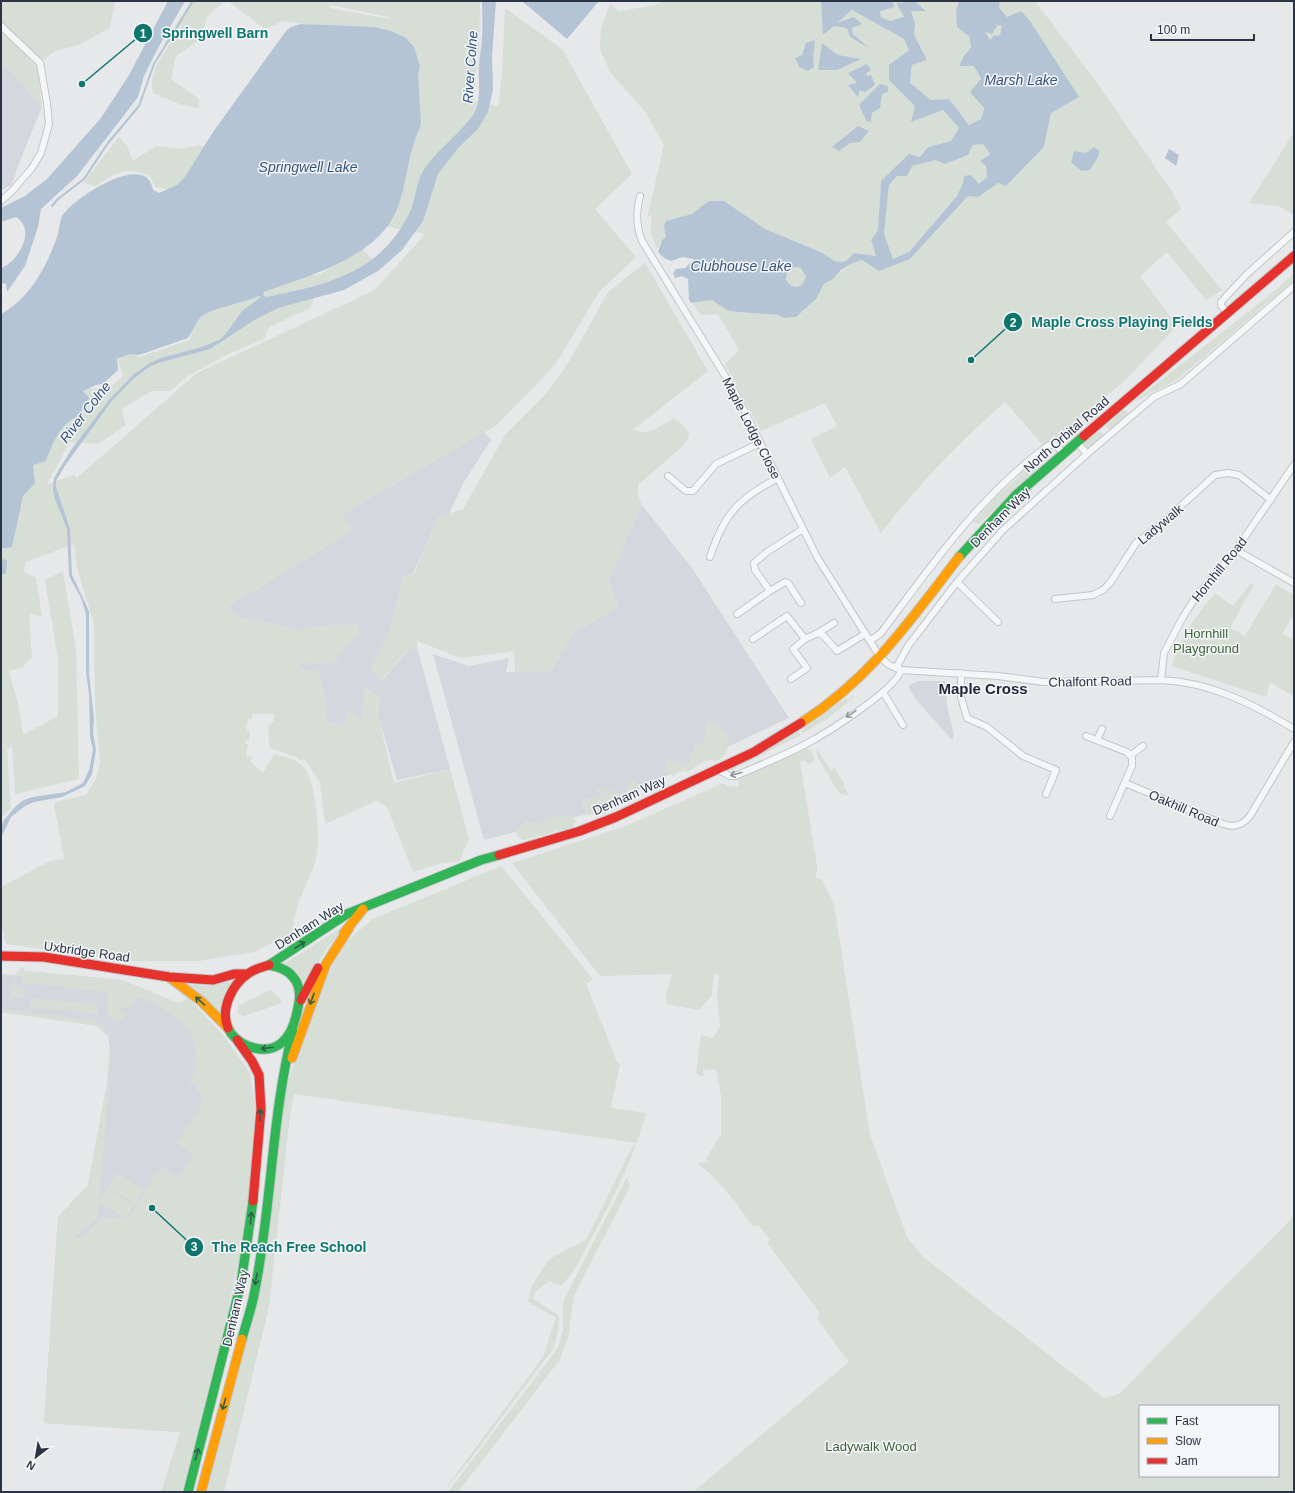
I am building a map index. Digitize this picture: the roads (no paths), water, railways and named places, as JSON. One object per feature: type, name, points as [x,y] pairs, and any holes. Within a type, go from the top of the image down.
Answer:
[{"type":"main road","name":"North Orbital Road","points":[[880,657],[964,550],[1016,495],[1294,256]]},
{"type":"main road","name":"Denham Way","points":[[269,964],[347,914],[363,910],[385,898],[481,860],[580,831],[616,817],[718,769],[775,740],[824,708],[880,657]]},
{"type":"main road","name":"Denham Way","points":[[301,1000],[328,953],[363,910]]},
{"type":"main road","points":[[281,1088],[317,985],[326,964],[349,928]]},
{"type":"main road","name":"Uxbridge Road","points":[[1,956],[44,957],[169,977],[213,980],[234,974],[247,974]]},
{"type":"main road","points":[[269,964],[283,968],[292,975],[300,988],[301,1000],[293,1031],[282,1043],[271,1048],[247,1046],[237,1040],[228,1028],[225,1017],[227,1002],[233,991],[247,974],[269,964]]},
{"type":"main road","name":"Uxbridge Road","points":[[169,977],[201,1001],[228,1028]]},
{"type":"main road","name":"Denham Way","points":[[201,1492],[254,1295],[262,1245],[275,1125],[293,1031]]},
{"type":"main road","name":"Denham Way","points":[[188,1492],[241,1283],[250,1224],[258,1154],[261,1109],[259,1075],[252,1061],[237,1040]]},
{"type":"street","points":[[1,26],[40,63],[49,124],[41,153],[32,168],[12,192],[1,201]]},
{"type":"street","name":"Maple Lodge Close","points":[[640,196],[637,216],[638,228],[642,241],[718,363],[778,478],[817,558],[880,657]]},
{"type":"street","points":[[1227,313],[1221,306],[1221,302],[1246,275],[1294,232]]},
{"type":"street","name":"Denham Way","points":[[718,769],[729,776],[736,776],[780,757],[806,744],[883,692],[896,681],[908,646],[957,582],[1003,530],[1087,454],[1154,397],[1181,384],[1294,286]]},
{"type":"street","points":[[1077,442],[1087,454]]},
{"type":"street","points":[[668,476],[686,491],[692,491],[716,464],[760,443]]},
{"type":"street","name":"Denham Way","points":[[870,641],[881,633],[967,522],[1008,480],[1049,445],[1055,445],[1064,453]]},
{"type":"street","name":"Hornhill Road","points":[[1162,680],[1164,653],[1183,617],[1195,598],[1236,550],[1294,465]]},
{"type":"street","name":"Ladywalk","points":[[1055,599],[1093,595],[1103,590],[1110,583],[1136,543],[1159,526],[1215,475],[1228,473],[1238,475],[1271,500]]},
{"type":"street","points":[[710,557],[720,528],[734,508],[746,497],[778,478]]},
{"type":"street","points":[[770,591],[755,570],[754,563],[771,549],[803,529]]},
{"type":"street","points":[[1236,550],[1294,583]]},
{"type":"street","points":[[957,582],[998,622]]},
{"type":"street","points":[[737,614],[782,583],[788,583],[801,603]]},
{"type":"street","points":[[753,639],[787,616],[805,639]]},
{"type":"street","points":[[791,679],[807,668],[794,649],[805,639],[834,623]]},
{"type":"street","points":[[818,633],[824,636],[837,651],[865,634]]},
{"type":"street","points":[[880,657],[899,669]]},
{"type":"street","name":"Chalfont Road","points":[[899,669],[1061,682],[1162,680],[1180,682],[1215,690],[1258,708],[1294,729]]},
{"type":"street","points":[[961,673],[961,697],[966,718],[987,727],[1023,756],[1056,770],[1046,794]]},
{"type":"street","points":[[883,692],[903,725]]},
{"type":"street","points":[[1097,740],[1102,729]]},
{"type":"street","points":[[1086,736],[1128,752],[1132,755],[1133,762],[1110,816]]},
{"type":"street","name":"Oakhill Road","points":[[1125,783],[1223,824],[1236,826],[1244,823],[1250,816],[1294,742]]},
{"type":"street","points":[[1132,755],[1144,746]]},
{"type":"water","points":[[168,1],[185,1],[144,76],[138,97],[77,176],[41,209],[38,227],[25,266],[7,292],[6,284],[1,283],[1,268],[7,265],[19,253],[23,245],[25,230],[22,223],[16,217],[1,222],[1,208],[25,196],[47,179],[101,118],[129,75]]},
{"type":"water","name":"Springwell Lake","points":[[482,1],[496,1],[492,57],[493,90],[488,112],[478,129],[458,148],[438,174],[423,221],[402,250],[378,271],[344,290],[278,308],[256,319],[210,349],[158,363],[149,367],[133,379],[111,402],[64,467],[56,481],[56,487],[70,529],[72,575],[89,611],[89,673],[94,719],[93,733],[96,750],[92,774],[85,786],[62,797],[34,802],[25,806],[11,817],[1,838],[1,826],[4,820],[16,806],[24,800],[33,797],[66,792],[83,783],[89,770],[93,750],[90,737],[89,694],[86,672],[86,614],[81,598],[69,576],[67,529],[55,499],[53,490],[54,478],[71,450],[108,401],[134,374],[150,363],[161,358],[202,347],[219,340],[225,335],[242,311],[261,297],[258,296],[206,314],[199,319],[188,338],[139,355],[130,354],[117,359],[118,370],[103,384],[96,385],[83,391],[89,398],[79,416],[67,423],[62,428],[54,441],[46,461],[33,465],[35,483],[23,496],[12,547],[1,549],[1,314],[20,300],[35,282],[52,251],[62,216],[77,201],[101,185],[126,175],[137,174],[146,177],[151,183],[153,190],[159,193],[177,185],[185,177],[213,132],[286,31],[291,27],[301,24],[374,27],[391,31],[406,38],[414,47],[420,66],[418,75],[421,123],[412,148],[400,200],[388,226],[375,240],[359,252],[321,271],[264,292],[263,295],[266,297],[330,281],[349,274],[366,263],[382,251],[397,234],[409,214],[420,176],[428,163],[461,129],[476,110],[479,98],[479,63],[482,44]]},
{"type":"water","points":[[522,1],[599,1],[567,39]]},
{"type":"water","name":"Marsh Lake","points":[[821,1],[894,1],[893,3],[895,7],[880,11],[881,17],[890,21],[904,17],[897,3],[915,1],[926,11],[911,11],[915,24],[914,34],[927,60],[912,65],[910,83],[931,100],[949,99],[969,125],[981,119],[984,108],[970,92],[981,79],[974,66],[959,66],[971,47],[969,36],[957,27],[956,11],[959,1],[1000,1],[999,7],[1007,17],[1021,11],[1030,21],[1079,97],[1051,113],[1044,147],[1006,186],[998,183],[978,197],[968,196],[910,259],[879,271],[862,260],[853,263],[841,270],[833,279],[824,284],[816,299],[796,317],[784,318],[778,315],[728,311],[712,300],[691,303],[689,300],[688,279],[682,276],[675,278],[673,273],[676,269],[685,268],[694,259],[682,257],[671,261],[664,258],[658,252],[662,240],[666,237],[664,226],[666,221],[692,214],[709,201],[724,201],[765,229],[823,253],[834,261],[846,261],[854,253],[876,256],[871,240],[878,230],[881,181],[909,154],[920,157],[928,147],[951,141],[959,128],[943,110],[911,122],[915,106],[889,80],[889,65],[909,50],[904,39],[852,10],[837,23],[854,17],[862,24],[852,28],[853,34],[869,48],[850,37],[847,28],[834,26],[823,35]],"holes":[[[998,25],[1002,26],[1000,35],[993,36],[990,40],[985,32],[992,34]],[[983,144],[990,154],[980,161],[986,166],[987,177],[979,184],[971,175],[964,176],[963,183],[957,196],[909,252],[893,259],[884,234],[889,185],[897,176],[907,176],[912,166],[935,160],[945,164],[968,155],[973,145]],[[795,267],[801,268],[806,277],[802,285],[795,287],[789,283],[786,279],[788,270]]]},
{"type":"water","points":[[815,40],[813,58],[814,67],[808,71],[799,67],[795,58],[802,55],[806,43]]},
{"type":"water","points":[[822,43],[838,55],[861,59],[837,70],[818,70]]},
{"type":"water","points":[[867,64],[871,70],[866,73],[867,76],[871,75],[875,85],[865,92],[860,90],[858,97],[848,85],[857,83],[848,73]]},
{"type":"water","points":[[880,84],[888,86],[888,92],[882,94],[880,108],[872,113],[871,121],[867,122],[859,105]]},
{"type":"water","points":[[858,126],[869,131],[860,142],[850,143],[839,151],[832,147]]},
{"type":"water","points":[[1094,147],[1099,151],[1098,157],[1090,170],[1081,171],[1071,162],[1074,151],[1086,153]]},
{"type":"water","points":[[1169,149],[1179,155],[1176,166],[1165,158]]},
{"type":"water","points":[[1,559],[7,560],[6,573],[1,575]]},
{"type":"waterway","points":[[52,206],[58,199],[84,179],[108,143],[139,106],[154,64],[193,1]]},
{"type":"place","name":"Springwell Barn","points":[[82,84]]},
{"type":"place","name":"Maple Cross Playing Fields","points":[[971,360]]},
{"type":"place","name":"The Reach Free School","points":[[152,1208]]},
{"type":"district","name":"Maple Cross","points":[[983,689]]},
{"type":"water label","name":"River Colne","points":[[470,67]]},
{"type":"water label","name":"Clubhouse Lake","points":[[741,266]]},
{"type":"water label","name":"River Colne","points":[[85,412]]},
{"type":"park label","name":"Hornhill Playground","points":[[1206,640]]},
{"type":"park label","name":"Ladywalk Wood","points":[[871,1446]]}]
